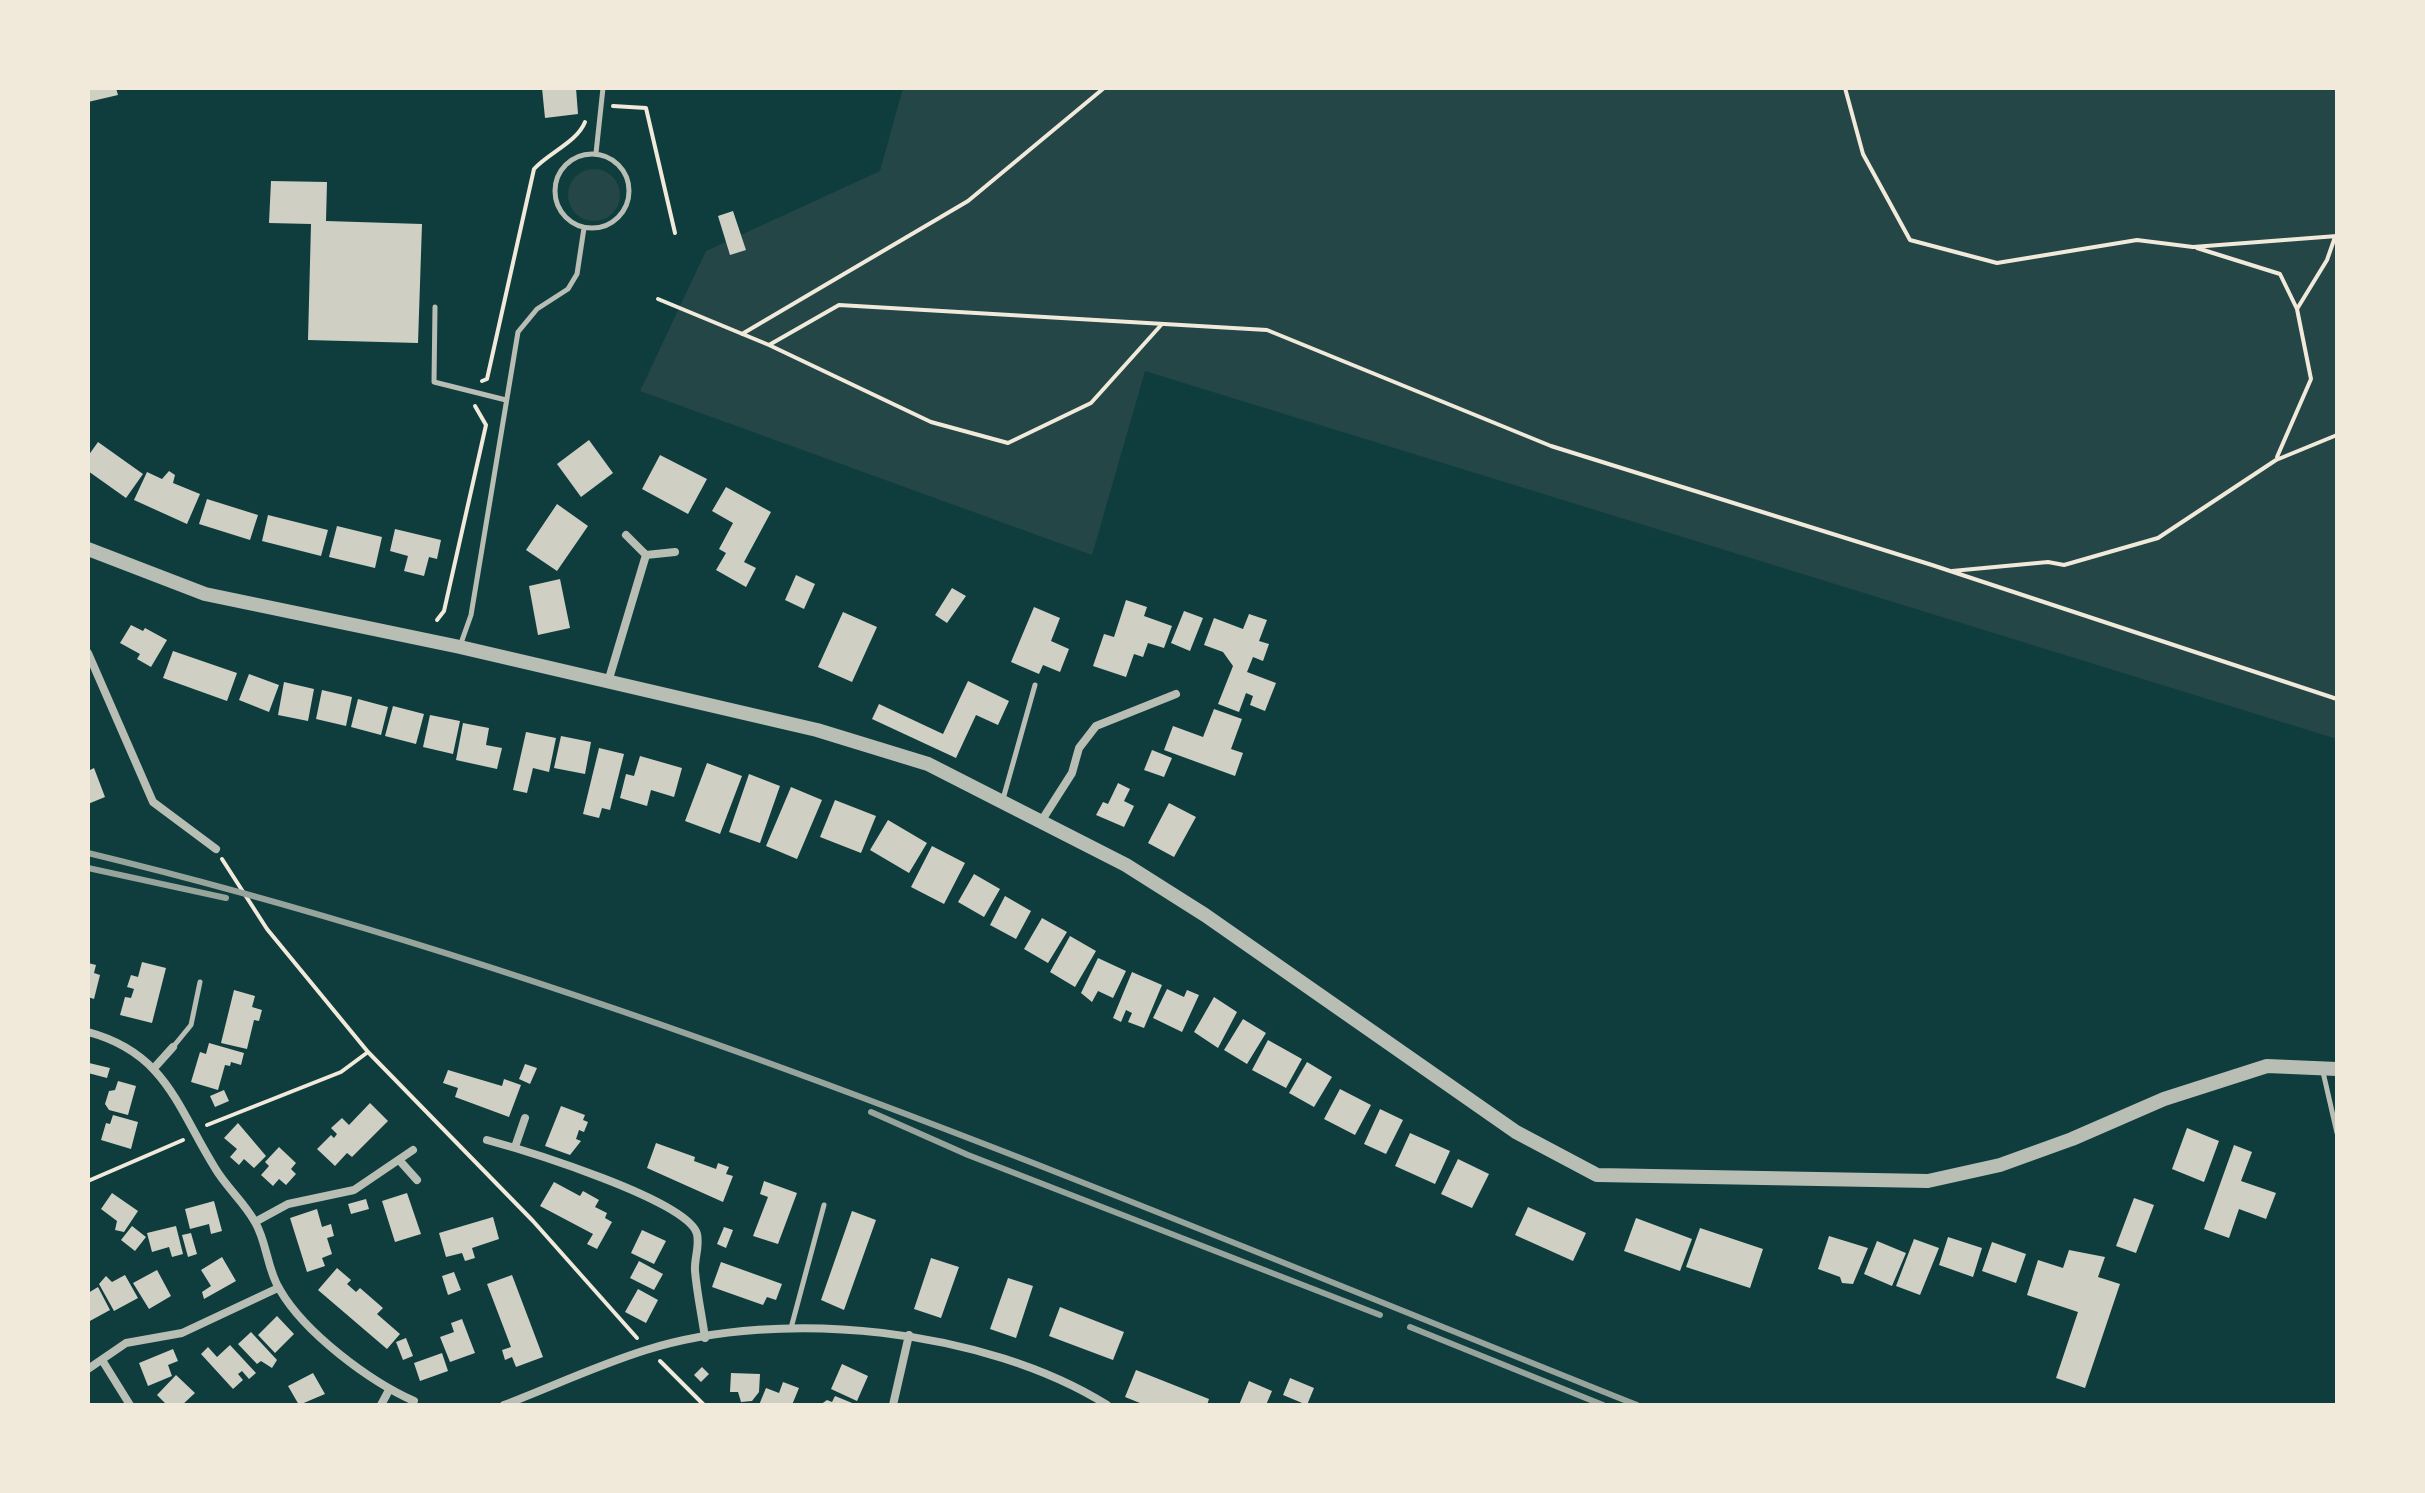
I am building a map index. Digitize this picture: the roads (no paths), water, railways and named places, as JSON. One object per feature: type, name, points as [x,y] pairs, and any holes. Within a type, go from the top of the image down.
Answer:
[{"type":"street","points":[[626,535],[646,555]]},
{"type":"street","points":[[88,549],[205,594],[460,647],[865,742],[928,764],[1126,865],[1192,907],[1516,1132],[1597,1175],[1928,1181],[2000,1165],[2072,1139],[2164,1099],[2267,1066],[2330,1069]]},
{"type":"street","points":[[646,555],[675,552]]},
{"type":"street","points":[[608,683],[646,555]]},
{"type":"street","points":[[88,653],[153,802],[216,849]]},
{"type":"street","points":[[1042,820],[1072,773],[1079,748],[1096,726],[1176,694]]},
{"type":"street","points":[[88,1032],[114,1039],[155,1067],[178,1098],[220,1178],[255,1222],[278,1288],[312,1330],[389,1390],[414,1401]]},
{"type":"street","points":[[155,1067],[173,1047]]},
{"type":"street","points":[[515,1147],[525,1118]]},
{"type":"street","points":[[487,1140],[515,1147],[673,1208],[687,1219],[697,1232],[695,1267],[705,1338]]},
{"type":"street","points":[[255,1222],[288,1204],[354,1190],[413,1150]]},
{"type":"street","points":[[400,1161],[417,1180]]},
{"type":"street","points":[[88,1369],[126,1343],[182,1333],[278,1288]]},
{"type":"street","points":[[504,1405],[647,1349],[705,1338],[791,1328],[909,1335],[985,1352],[1089,1394],[1107,1405]]},
{"type":"street","points":[[893,1405],[909,1335]]},
{"type":"street","points":[[102,1360],[130,1405]]},
{"type":"street","points":[[381,1405],[389,1390]]},
{"type":"lane","points":[[596,153],[603,88]]},
{"type":"lane","points":[[596,153],[616,162],[624,171],[629,192],[627,203],[615,220],[606,226],[584,228],[563,215],[554,191],[556,179],[572,159],[596,153]]},
{"type":"lane","points":[[460,647],[471,615],[518,332],[537,309],[568,289],[577,274],[584,228]]},
{"type":"lane","points":[[435,307],[434,382],[506,400]]},
{"type":"lane","points":[[1003,800],[1035,685]]},
{"type":"lane","points":[[173,1047],[191,1025],[200,982]]},
{"type":"lane","points":[[2330,1069],[2337,1133]]},
{"type":"lane","points":[[791,1328],[824,1205]]},
{"type":"railway","points":[[88,853],[287,905],[484,965],[679,1031],[1064,1175],[1637,1405]]},
{"type":"railway","points":[[88,868],[226,898]]},
{"type":"railway","points":[[871,1112],[968,1155],[1380,1315]]},
{"type":"railway","points":[[1410,1327],[1603,1405]]}]
